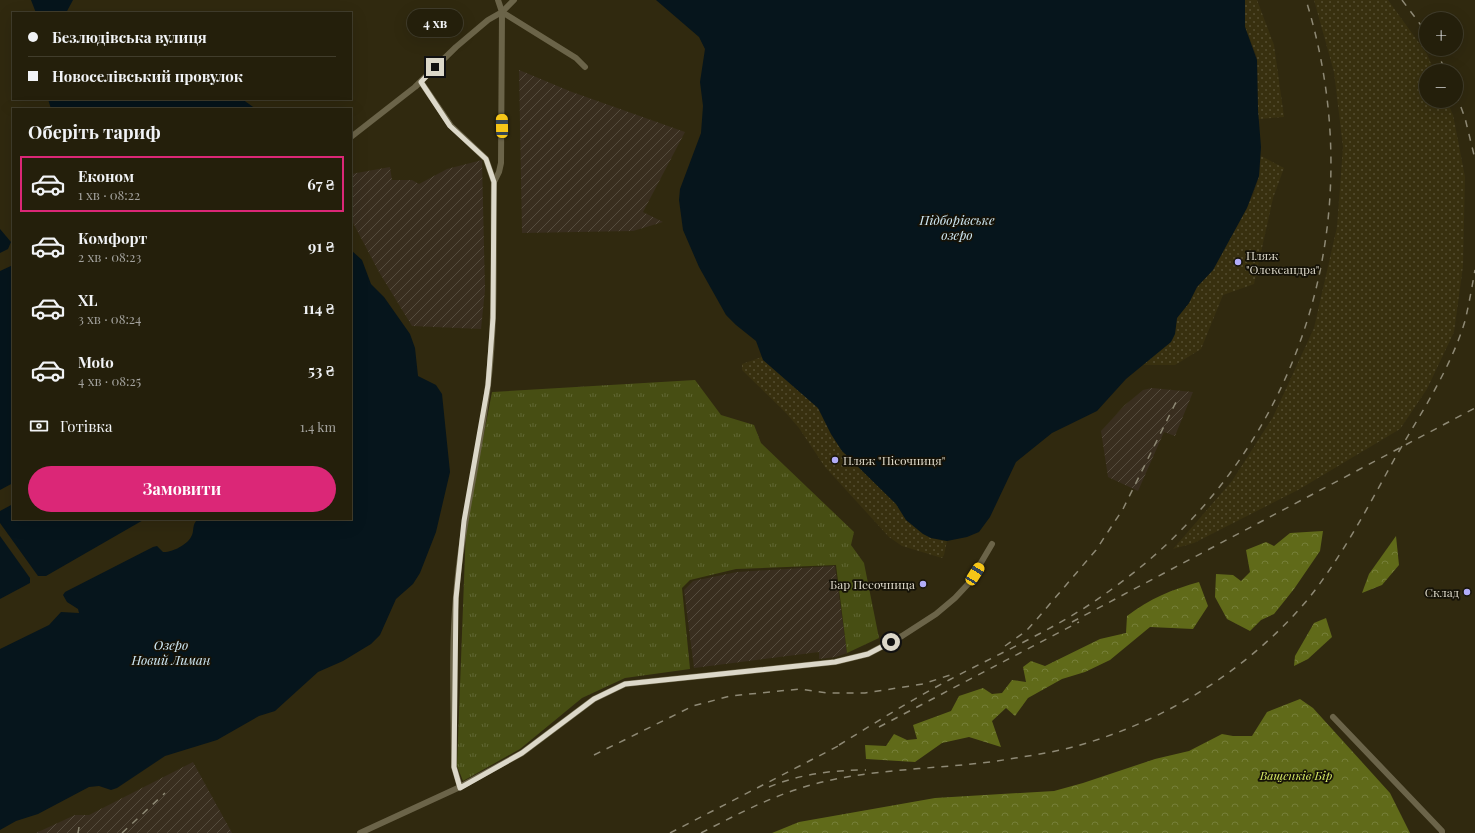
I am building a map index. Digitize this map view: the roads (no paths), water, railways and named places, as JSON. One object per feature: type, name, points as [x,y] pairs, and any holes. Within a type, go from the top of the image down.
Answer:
[{"type":"street","points":[[494,182],[499,172],[500,163],[502,12],[498,0]]},
{"type":"street","points":[[352,136],[421,82],[456,47],[485,22],[502,12],[514,0]]},
{"type":"street","points":[[502,12],[576,58],[585,67]]},
{"type":"street","points":[[421,82],[450,126],[486,159],[494,182],[492,325],[488,385],[464,521],[455,604],[454,767],[460,788]]},
{"type":"street","points":[[360,833],[460,788],[522,753],[594,699],[625,684],[835,662],[868,654],[902,636],[955,598],[969,583],[992,544]]},
{"type":"street","points":[[1333,717],[1442,831],[1442,833]]},
{"type":"water","points":[[31,0],[73,0],[67,12],[36,12]]},
{"type":"water","name":"Підборівське озеро","points":[[656,0],[1245,0],[1245,27],[1257,60],[1258,110],[1261,147],[1259,176],[1247,208],[1213,270],[1197,287],[1189,303],[1177,318],[1175,334],[1171,342],[1126,379],[1097,411],[1052,433],[1016,462],[990,517],[979,532],[967,537],[947,541],[931,538],[923,534],[906,520],[896,504],[842,451],[831,434],[818,408],[763,360],[756,341],[726,315],[699,267],[683,230],[679,200],[680,189],[701,133],[703,106],[700,82],[705,49],[699,37]]},
{"type":"water","points":[[48,100],[243,100],[255,108],[51,108]]},
{"type":"water","points":[[0,229],[11,242],[8,249],[0,253]]},
{"type":"water","name":"Озеро Новий Лиман","points":[[352,251],[362,260],[371,284],[384,297],[410,334],[415,348],[418,376],[436,385],[442,394],[450,472],[436,532],[420,573],[413,584],[396,599],[380,635],[371,644],[343,661],[318,672],[275,711],[259,716],[217,740],[165,756],[117,788],[111,790],[99,786],[89,787],[38,814],[16,821],[0,830],[0,649],[49,625],[61,612],[79,613],[78,609],[67,602],[63,595],[65,592],[153,547],[157,546],[163,552],[166,552],[182,546],[191,537],[196,521],[352,520]]},
{"type":"water","points":[[12,265],[12,484],[0,490],[0,271]]},
{"type":"water","points":[[12,505],[12,520],[143,520],[46,576],[38,576],[0,523],[0,511]]},
{"type":"water","points":[[0,536],[30,578],[30,583],[0,599]]},
{"type":"railway","points":[[839,745],[935,688],[1073,615],[1112,589],[1177,534],[1232,471],[1274,401],[1305,326],[1324,247],[1331,166],[1325,83],[1306,0]]},
{"type":"railway","points":[[1402,0],[1419,23]]},
{"type":"railway","points":[[1438,56],[1442,64]]},
{"type":"railway","points":[[1461,108],[1475,159]]},
{"type":"railway","points":[[701,833],[775,797],[825,781],[898,770],[997,761],[1060,750],[1103,738],[1137,725],[1169,709],[1201,691],[1231,671],[1259,649],[1309,598],[1330,570],[1349,540],[1449,362],[1465,321],[1475,270]]},
{"type":"railway","points":[[1005,646],[1026,631],[1096,550],[1123,509],[1178,398]]},
{"type":"railway","points":[[1072,622],[1475,408]]},
{"type":"railway","points":[[879,727],[1079,622]]},
{"type":"railway","points":[[594,755],[693,706],[730,696],[800,689],[828,693],[865,693],[923,684],[950,675]]},
{"type":"railway","points":[[670,833],[844,743]]},
{"type":"railway","points":[[769,787],[804,776],[841,771],[866,770]]},
{"type":"railway","points":[[122,833],[165,793]]},
{"type":"railway","points":[[78,833],[79,827]]},
{"type":"place","name":"Пляж \"Олександра\"","points":[[1238,262]]},
{"type":"place","name":"Пляж \"Пісочниця\"","points":[[835,460]]},
{"type":"place","name":"Бар Песочница","points":[[923,584]]},
{"type":"place","name":"Склад","points":[[1467,592]]},
{"type":"park label","name":"Ващенків Бір","points":[[1296,775]]}]
